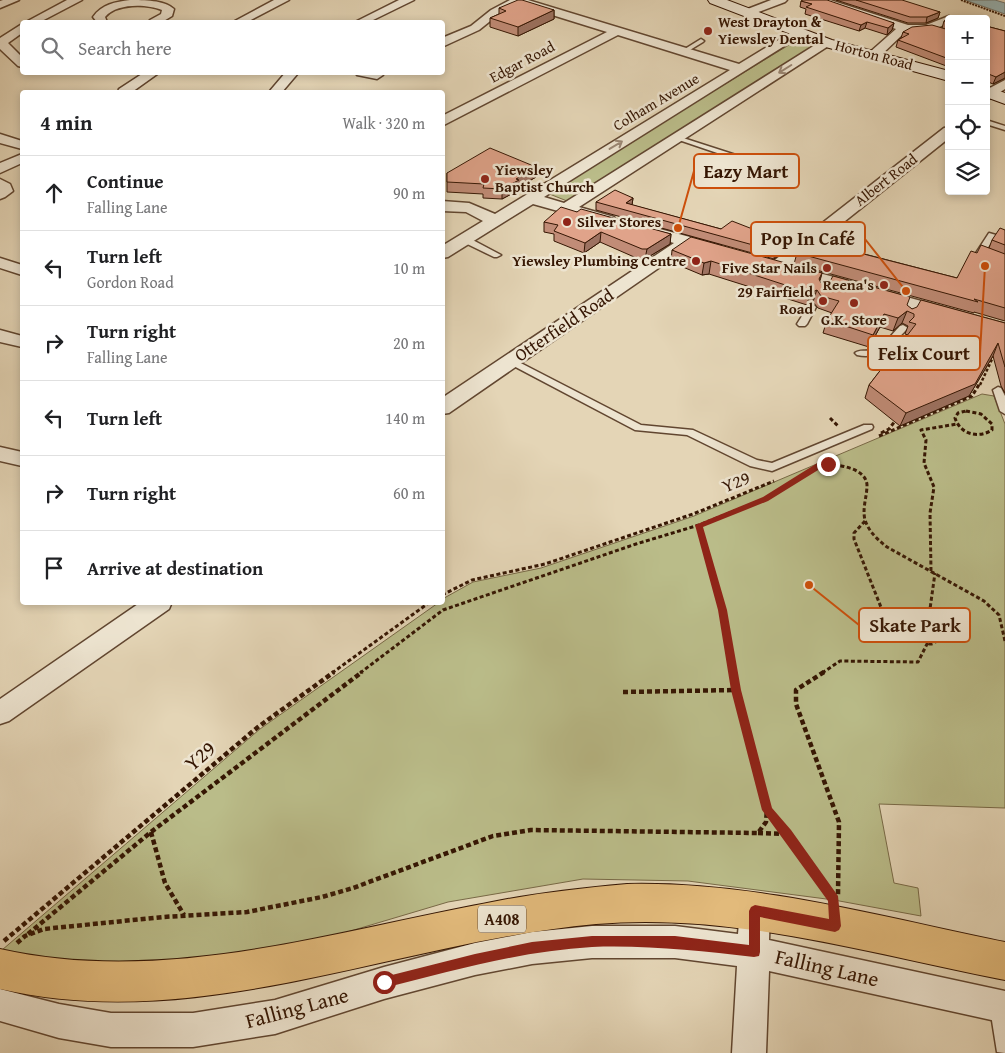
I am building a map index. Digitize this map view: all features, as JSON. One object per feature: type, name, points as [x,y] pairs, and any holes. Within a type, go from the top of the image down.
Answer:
[{"type":"main road","name":"A408","points":[[7,958],[61,980],[158,980],[229,973],[298,961],[358,950],[480,922],[584,907],[662,902],[704,904],[755,911],[1005,961]]},
{"type":"street","points":[[0,5],[12,0]]},
{"type":"street","points":[[36,20],[76,0]]},
{"type":"street","points":[[243,20],[283,0]]},
{"type":"street","points":[[366,20],[408,0]]},
{"type":"street","name":"Horton Road","points":[[715,0],[827,43],[945,75]]},
{"type":"street","points":[[749,12],[780,0]]},
{"type":"street","points":[[819,0],[907,29],[928,28],[945,21]]},
{"type":"street","points":[[836,6],[849,0]]},
{"type":"street","points":[[445,42],[475,28],[495,12],[518,1],[741,69]]},
{"type":"street","points":[[100,20],[99,15],[107,9],[122,4],[140,2],[156,3],[166,8],[168,12],[162,20]]},
{"type":"street","points":[[0,43],[20,29]]},
{"type":"street","points":[[874,55],[898,33],[907,29]]},
{"type":"street","name":"Edgar Road","points":[[445,120],[617,31]]},
{"type":"street","name":"Colham Avenue","points":[[445,251],[798,33]]},
{"type":"street","points":[[0,43],[20,38]]},
{"type":"street","points":[[0,43],[20,61]]},
{"type":"street","points":[[566,208],[827,43]]},
{"type":"street","points":[[127,90],[150,75]]},
{"type":"street","points":[[277,90],[290,75]]},
{"type":"street","points":[[992,95],[1005,84]]},
{"type":"street","name":"Albert Road","points":[[777,267],[945,134]]},
{"type":"street","points":[[0,138],[20,144]]},
{"type":"street","points":[[0,169],[20,159]]},
{"type":"street","points":[[0,184],[5,187],[5,191],[0,194]]},
{"type":"street","points":[[530,198],[732,254]]},
{"type":"street","points":[[445,206],[469,208],[495,220]]},
{"type":"street","name":"Otterfield Road","points":[[445,406],[686,242]]},
{"type":"street","points":[[759,262],[826,284],[913,308],[1005,330]]},
{"type":"street","points":[[2,266],[20,270]]},
{"type":"street","points":[[0,336],[20,341]]},
{"type":"street","points":[[0,454],[20,459]]},
{"type":"street","points":[[0,713],[156,605]]},
{"type":"street","points":[[749,1053],[755,911]]},
{"type":"street","name":"Falling Lane","points":[[0,1005],[59,1021],[111,1030],[193,1030],[275,1017],[384,982],[475,959],[532,948],[592,942],[675,942],[754,952],[1002,1006]]},
{"type":"lane","points":[[928,28],[942,32]]},
{"type":"lane","points":[[683,52],[701,41]]},
{"type":"lane","points":[[990,123],[1005,128]]},
{"type":"lane","points":[[678,138],[738,156]]},
{"type":"lane","points":[[992,235],[980,252],[1005,262]]},
{"type":"lane","points":[[464,239],[497,255]]},
{"type":"lane","points":[[802,324],[812,307]]},
{"type":"lane","points":[[860,353],[868,355],[878,352],[903,328]]},
{"type":"lane","points":[[511,361],[639,428],[689,432],[764,466],[772,467],[789,461],[868,427]]},
{"type":"lane","points":[[998,390],[1005,410]]},
{"type":"lane","points":[[1002,1006],[1005,1052]]},
{"type":"path","points":[[960,0],[1005,16]]},
{"type":"path","points":[[874,438],[972,396],[982,381],[995,354]]},
{"type":"path","points":[[972,411],[986,417],[992,422],[993,428],[987,434],[976,434],[963,430],[957,424],[955,418],[958,414],[972,411]]},
{"type":"path","points":[[931,633],[929,616],[933,572],[930,513],[934,487],[932,476],[924,462],[926,440],[921,430],[957,424]]},
{"type":"path","points":[[7,958],[25,936],[150,832],[443,610],[636,544],[699,525],[766,499],[829,458]]},
{"type":"path","points":[[808,467],[821,463],[840,464],[856,473],[866,484],[863,513],[865,521],[874,537],[979,598],[993,609],[1000,618],[1005,641]]},
{"type":"path","name":"Y29","points":[[445,594],[472,580],[545,564],[693,514],[781,478]]},
{"type":"path","points":[[865,521],[854,533],[854,540],[887,625],[902,626],[937,636],[938,640],[935,643],[928,642]]},
{"type":"path","points":[[699,525],[723,610],[736,690],[767,810],[766,824],[758,833]]},
{"type":"path","name":"Y29","points":[[0,945],[258,727],[426,605]]},
{"type":"path","points":[[926,634],[925,639],[928,642]]},
{"type":"path","points":[[767,810],[788,834],[834,900],[838,895],[839,822],[796,704],[796,690],[840,661],[918,662],[928,642]]},
{"type":"path","points":[[623,692],[736,690]]},
{"type":"path","points":[[25,936],[44,929],[247,912],[322,897],[353,888],[493,836],[513,832],[531,830],[788,834]]},
{"type":"path","points":[[150,832],[165,884],[174,902],[185,916]]},
{"type":"green space","points":[[797,40],[816,45],[567,201],[547,193]]},
{"type":"green space","points":[[982,394],[994,396],[1005,424],[1005,808],[879,804],[894,883],[918,888],[921,916],[834,900],[688,881],[583,879],[448,902],[280,952],[83,966],[2,950],[260,729],[435,605],[445,605],[446,597],[473,582],[541,568],[694,516]]},
{"type":"water","points":[[965,0],[995,0],[1005,3],[1005,14]]},
{"type":"building","points":[[518,0],[554,10],[518,27],[490,18],[506,11],[499,8]]},
{"type":"building","points":[[827,0],[894,23],[888,28],[867,22],[861,25],[806,7],[812,4],[801,1]]},
{"type":"building","points":[[856,0],[902,0],[940,12],[927,17],[910,17]]},
{"type":"building","points":[[932,25],[945,29],[945,58],[898,40],[909,34],[903,32],[912,27]]},
{"type":"building","points":[[990,27],[1005,31],[1005,72],[996,77],[990,75]]},
{"type":"building","points":[[490,148],[536,167],[516,179],[519,180],[502,189],[483,188],[484,184],[447,182],[447,173]]},
{"type":"building","points":[[615,190],[633,198],[626,203],[721,229],[732,221],[773,237],[791,222],[806,227],[775,251],[596,202]]},
{"type":"building","points":[[561,207],[577,212],[581,209],[671,234],[647,249],[642,249],[601,232],[585,243],[554,231],[558,225],[544,222]]},
{"type":"building","points":[[1000,228],[1005,230],[1005,245],[992,240]]},
{"type":"building","points":[[822,233],[842,238],[840,240],[851,243],[848,250],[957,278],[971,251],[977,253],[981,245],[1005,254],[1005,308],[797,253]]},
{"type":"building","points":[[691,237],[822,273],[819,279],[821,283],[829,283],[833,276],[910,297],[907,305],[912,309],[917,307],[921,300],[1005,323],[1005,367],[998,343],[975,384],[906,413],[869,385],[916,324],[909,322],[914,317],[914,314],[907,311],[898,318],[884,314],[873,335],[827,320],[839,301],[821,296],[817,290],[810,293],[711,261],[704,263],[672,250]]},
{"type":"place","name":"West Drayton & Yiewsley Dental","points":[[708,31]]},
{"type":"place","name":"Yiewsley Baptist Church","points":[[485,179]]},
{"type":"place","name":"Silver Stores","points":[[567,222]]},
{"type":"place","name":"Eazy Mart","points":[[678,228]]},
{"type":"place","name":"Yiewsley Plumbing Centre","points":[[696,261]]},
{"type":"place","name":"Felix Court","points":[[985,266]]},
{"type":"place","name":"Five Star Nails","points":[[827,268]]},
{"type":"place","name":"Reena's","points":[[884,285]]},
{"type":"place","name":"Pop In Café","points":[[906,291]]},
{"type":"place","name":"29 Fairfield Road","points":[[823,301]]},
{"type":"place","name":"G.K. Store","points":[[854,303]]},
{"type":"place","name":"Skate Park","points":[[809,585]]},
{"type":"route","points":[[384,982],[475,959],[532,948],[592,942],[675,942],[754,952],[755,911],[835,926],[834,900],[788,834],[767,810],[736,690],[723,610],[699,525],[766,499],[821,464],[828,464]]}]
